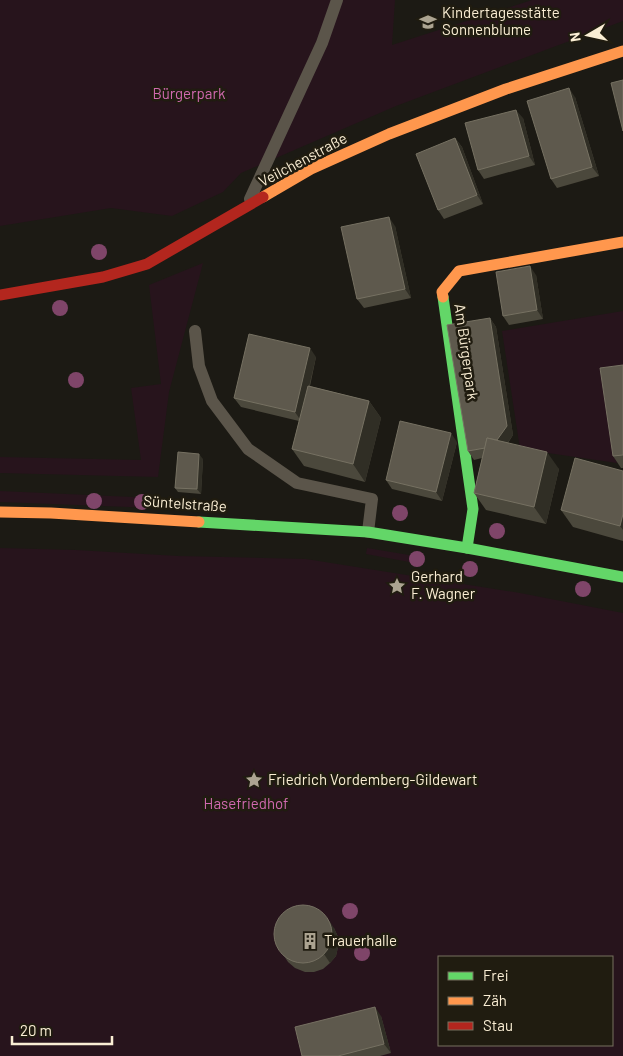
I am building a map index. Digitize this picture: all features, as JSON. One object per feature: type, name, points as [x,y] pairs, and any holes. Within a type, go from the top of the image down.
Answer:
[{"type":"street","name":"Veilchenstraße","points":[[0,295],[103,276],[147,264],[311,169],[389,134],[506,90],[623,51]]},
{"type":"street","name":"Am Bürgerpark","points":[[467,548],[473,509],[442,292],[459,271],[623,242]]},
{"type":"street","name":"Süntelstraße","points":[[0,512],[51,513],[368,532],[623,577]]},
{"type":"lane","points":[[246,208],[322,43],[337,0]]},
{"type":"lane","points":[[195,331],[199,366],[212,401],[248,449],[296,483],[372,498],[368,532]]},
{"type":"green space","name":"Bürgerpark","points":[[0,0],[395,0],[392,45],[532,0],[623,0],[623,21],[396,106],[241,173],[223,192],[172,216],[111,208],[0,226]]},
{"type":"green space","points":[[203,263],[169,392],[158,477],[0,473],[0,457],[141,460],[131,388],[161,384],[149,285]]},
{"type":"green space","points":[[623,311],[623,371],[604,375],[617,463],[520,449],[502,331]]},
{"type":"green space","points":[[0,491],[155,498],[155,508],[0,502]]},
{"type":"green space","name":"Hasefriedhof","points":[[0,548],[178,556],[306,559],[520,593],[623,613],[623,1056],[0,1056]]},
{"type":"green space","points":[[367,548],[421,557],[420,564],[366,554]]},
{"type":"building","points":[[623,80],[623,131],[611,83]]},
{"type":"building","points":[[569,88],[592,167],[551,179],[527,101]]},
{"type":"building","points":[[516,110],[529,156],[478,170],[465,123]]},
{"type":"building","points":[[455,138],[477,195],[438,210],[416,154]]},
{"type":"building","points":[[389,217],[405,289],[357,299],[341,227]]},
{"type":"building","points":[[530,266],[537,310],[503,316],[496,272]]},
{"type":"building","points":[[490,318],[507,426],[497,440],[487,438],[485,448],[468,451],[447,325]]},
{"type":"building","points":[[249,334],[310,348],[295,412],[234,398]]},
{"type":"building","points":[[623,365],[623,455],[613,456],[600,368]]},
{"type":"building","points":[[308,386],[369,401],[353,464],[292,449]]},
{"type":"building","points":[[400,421],[451,433],[436,492],[386,480]]},
{"type":"building","points":[[487,438],[547,452],[534,507],[474,493]]},
{"type":"building","points":[[178,452],[199,454],[197,489],[175,488]]},
{"type":"building","points":[[575,458],[623,471],[623,514],[620,526],[561,510]]},
{"type":"building","name":"Trauerhalle","points":[[303,905],[314,907],[327,918],[332,934],[330,945],[319,958],[303,963],[292,961],[279,950],[274,934],[276,923],[287,910]]},
{"type":"building","points":[[375,1007],[384,1044],[338,1056],[302,1056],[295,1027]]},
{"type":"traffic: fast","points":[[443,297],[473,509],[467,548]]},
{"type":"traffic: fast","points":[[199,522],[368,532],[623,577]]},
{"type":"traffic: slow","points":[[263,197],[311,169],[389,134],[506,89],[623,51]]},
{"type":"traffic: slow","points":[[443,297],[442,292],[459,271],[623,242]]},
{"type":"traffic: slow","points":[[0,512],[51,513],[199,522]]},
{"type":"traffic: jam","points":[[0,295],[103,277],[147,264],[263,197]]},
{"type":"place","name":"Kindertagesstätte Sonnenblume","points":[[428,22]]},
{"type":"place","name":"Gerhard F. Wagner","points":[[397,586]]},
{"type":"place","name":"Friedrich Vordemberg-Gildewart","points":[[254,780]]},
{"type":"place","name":"Trauerhalle","points":[[310,941]]}]
